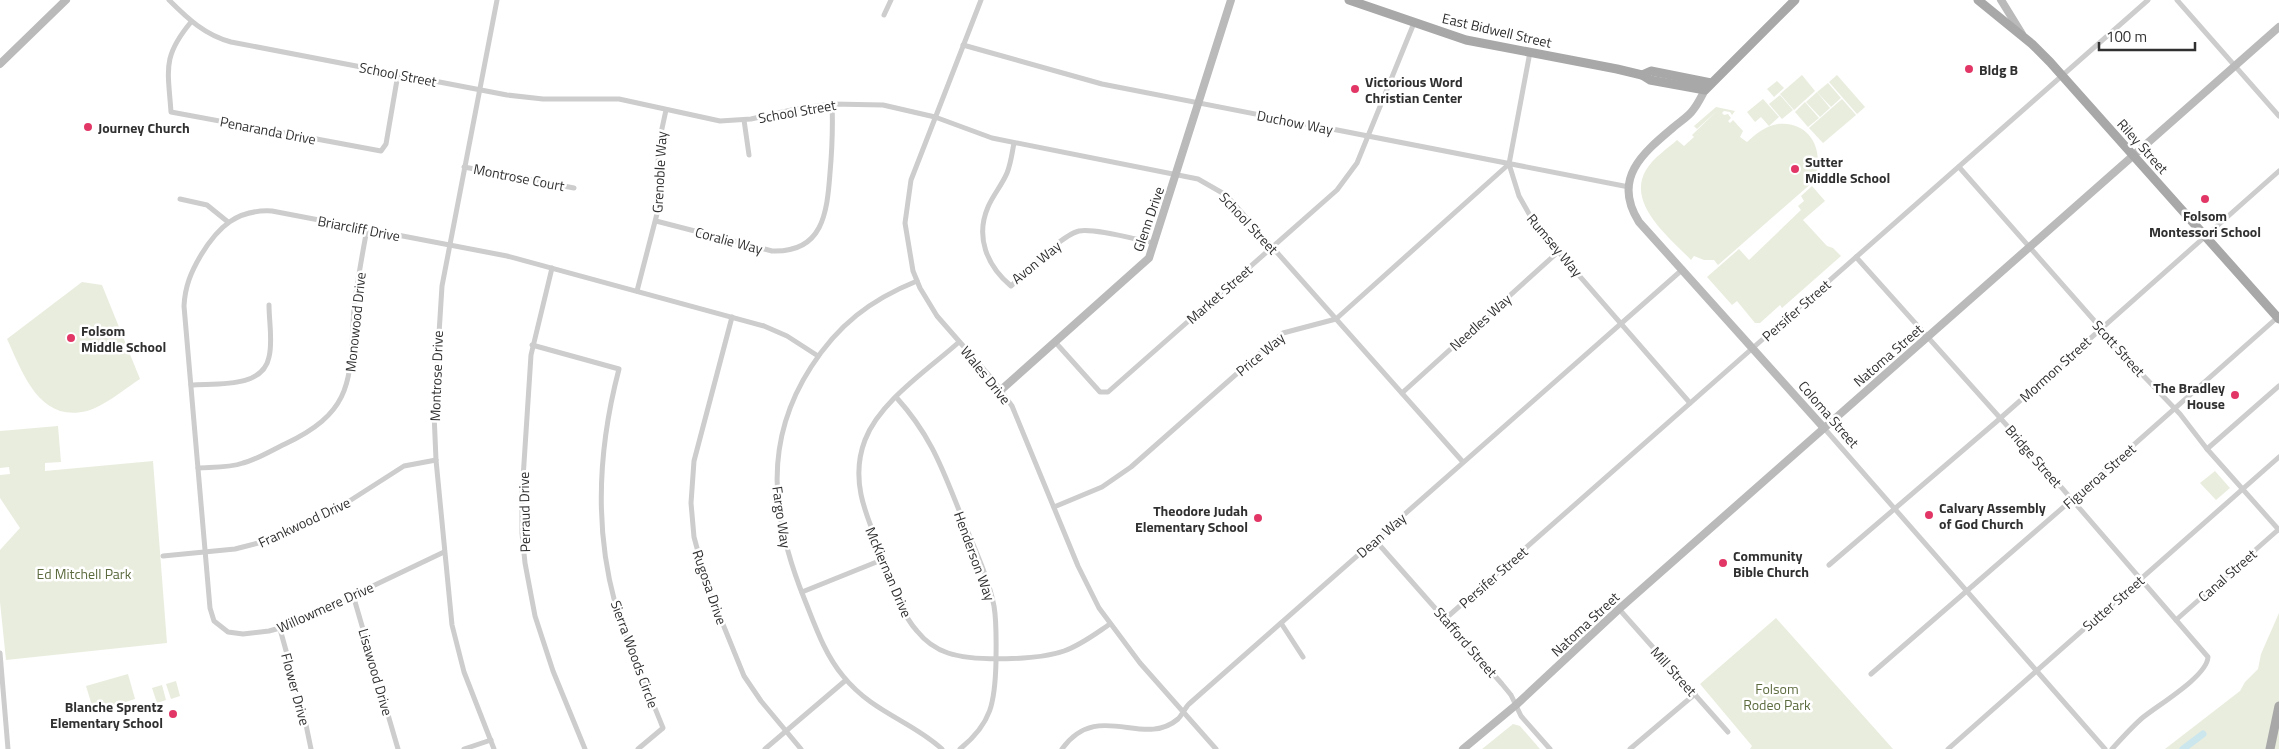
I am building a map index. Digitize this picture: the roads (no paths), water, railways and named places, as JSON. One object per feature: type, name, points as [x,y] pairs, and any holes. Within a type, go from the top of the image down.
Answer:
[{"type":"main road","name":"East Bidwell Street","points":[[1349,0],[1466,40],[1642,75],[1651,71],[1708,87]]},
{"type":"main road","points":[[1708,87],[1795,0]]},
{"type":"main road","name":"Riley Street","points":[[1982,1],[2024,38],[2062,76],[2278,318]]},
{"type":"main road","points":[[2270,749],[2279,706]]},
{"type":"street","points":[[0,64],[66,0]]},
{"type":"street","name":"School Street","points":[[169,0],[191,22],[212,36],[231,42],[479,89],[543,99],[619,99],[708,120],[744,120],[832,104],[883,105],[934,117],[976,133],[1014,143],[1198,179],[1219,189],[1463,462]]},
{"type":"street","name":"Montrose Drive","points":[[494,749],[457,649],[449,607],[436,460],[434,412],[438,315],[449,245],[497,0]]},
{"type":"street","points":[[884,15],[891,0]]},
{"type":"street","name":"Wales Drive","points":[[981,0],[914,170],[906,204],[906,239],[917,281],[937,316],[1002,390],[1019,420],[1087,587],[1110,624],[1216,749]]},
{"type":"street","name":"Glenn Drive","points":[[1002,390],[1149,258],[1231,0]]},
{"type":"street","points":[[2002,0],[2024,38]]},
{"type":"street","name":"Persifer Street","points":[[1445,619],[2148,0]]},
{"type":"street","points":[[2177,0],[2279,116]]},
{"type":"street","name":"Penaranda Drive","points":[[191,22],[173,46],[168,61],[171,112],[381,151],[386,146],[398,74]]},
{"type":"street","name":"Market Street","points":[[1056,343],[1100,392],[1108,392],[1345,182],[1357,163],[1414,23]]},
{"type":"street","name":"Natoma Street","points":[[1463,749],[1516,705],[1619,609],[2279,28]]},
{"type":"street","name":"Duchow Way","points":[[963,45],[1072,76],[1198,103],[1629,187]]},
{"type":"street","name":"Rumsey Way","points":[[1530,52],[1510,164],[1524,207],[1536,226],[1558,252],[1690,403]]},
{"type":"street","points":[[1629,187],[1630,177],[1640,157],[1693,111],[1708,87]]},
{"type":"street","name":"Coralie Way","points":[[656,220],[772,251],[788,250],[807,241],[821,225],[827,210],[833,138],[832,104]]},
{"type":"street","name":"Grenoble Way","points":[[637,291],[656,220],[660,190],[658,147],[666,110]]},
{"type":"street","points":[[744,120],[748,155]]},
{"type":"street","name":"Avon Way","points":[[1014,143],[1008,171],[985,214],[982,232],[985,250],[992,266],[1011,286],[1064,238],[1076,232],[1092,231],[1155,243]]},
{"type":"street","name":"Price Way","points":[[1054,507],[1102,487],[1131,467],[1283,333],[1336,319],[1510,164]]},
{"type":"street","name":"Scott Street","points":[[1959,166],[2101,328],[2176,409],[2207,449],[2279,530]]},
{"type":"street","name":"Montrose Court","points":[[464,167],[574,188]]},
{"type":"street","name":"Mormon Street","points":[[1829,565],[2000,418],[2279,171]]},
{"type":"street","name":"Coloma Street","points":[[1629,187],[1630,201],[1639,222],[1896,509],[2105,749]]},
{"type":"street","points":[[180,199],[207,205],[228,222]]},
{"type":"street","name":"Briarcliff Drive","points":[[205,552],[184,306],[186,286],[213,236],[228,222],[245,214],[263,211],[367,229],[552,268],[776,330],[818,356]]},
{"type":"street","name":"Monowood Drive","points":[[198,468],[231,466],[249,461],[303,436],[333,410],[343,393],[351,369],[356,288],[367,229]]},
{"type":"street","name":"Needles Way","points":[[1402,393],[1558,252]]},
{"type":"street","name":"Bridge Street","points":[[1856,257],[2000,418],[2208,657],[2201,671],[2143,718],[2112,749]]},
{"type":"street","name":"Perraud Drive","points":[[552,268],[532,345],[522,494],[525,563],[530,594],[544,646],[585,749]]},
{"type":"street","name":"Dean Way","points":[[1062,749],[1071,738],[1090,727],[1106,725],[1153,729],[1171,723],[1188,705],[1683,270]]},
{"type":"street","name":"Fargo Way","points":[[917,281],[894,290],[862,309],[835,334],[818,356],[792,402],[780,440],[777,468],[781,525],[786,547],[802,592],[829,655],[846,680],[877,708],[930,738],[942,749]]},
{"type":"street","points":[[191,385],[248,380],[263,370],[270,353],[269,306]]},
{"type":"street","name":"Rugosa Drive","points":[[732,317],[694,461],[691,503],[694,536],[707,586],[739,664],[761,701],[801,749]]},
{"type":"street","name":"Figueroa Street","points":[[1871,674],[2278,318]]},
{"type":"street","name":"McKiernan Drive","points":[[959,342],[884,409],[869,430],[862,450],[858,476],[861,502],[906,615],[925,640],[943,651],[958,656],[996,658],[1030,658],[1054,654],[1077,645],[1110,624]]},
{"type":"street","name":"Sierra Woods Circle","points":[[532,345],[619,369],[608,418],[602,459],[604,541],[611,584],[621,620],[663,728],[638,749]]},
{"type":"street","points":[[2207,449],[2279,386]]},
{"type":"street","name":"Henderson Way","points":[[896,397],[914,416],[930,442],[987,581],[995,616],[996,689],[989,715],[978,733],[960,749]]},
{"type":"street","name":"Sutter Street","points":[[1948,749],[2279,458]]},
{"type":"street","name":"Frankwood Drive","points":[[163,556],[235,549],[273,538],[355,499],[404,466],[436,460]]},
{"type":"street","name":"Canal Street","points":[[2176,620],[2279,530]]},
{"type":"street","name":"Stafford Street","points":[[1375,540],[1502,684],[1521,716],[1550,749]]},
{"type":"street","name":"Willowmere Drive","points":[[205,552],[210,608],[217,624],[228,632],[237,634],[280,629],[354,596],[444,552]]},
{"type":"street","points":[[802,592],[884,560]]},
{"type":"street","name":"Lisawood Drive","points":[[354,596],[398,749]]},
{"type":"street","name":"Mill Street","points":[[1619,609],[1728,732]]},
{"type":"street","points":[[1281,623],[1303,658]]},
{"type":"street","name":"Flower Drive","points":[[280,629],[304,715],[310,749]]},
{"type":"street","points":[[0,653],[8,749]]},
{"type":"street","points":[[765,749],[846,680]]},
{"type":"street","points":[[1630,749],[1694,694]]},
{"type":"street","points":[[464,749],[490,740]]},
{"type":"waterway","points":[[2183,749],[2203,734]]},
{"type":"place","name":"Bldg B","points":[[1969,69]]},
{"type":"place","name":"Victorious Word Christian Center","points":[[1355,89]]},
{"type":"place","name":"Journey Church","points":[[88,127]]},
{"type":"place","name":"Sutter Middle School","points":[[1795,169]]},
{"type":"place","name":"Folsom Montessori School","points":[[2205,199]]},
{"type":"place","name":"Folsom Middle School","points":[[71,338]]},
{"type":"place","name":"The Bradley House","points":[[2235,395]]},
{"type":"place","name":"Calvary Assembly of God Church","points":[[1929,515]]},
{"type":"place","name":"Theodore Judah Elementary School","points":[[1258,518]]},
{"type":"place","name":"Community Bible Church","points":[[1723,563]]},
{"type":"place","name":"Blanche Sprentz Elementary School","points":[[173,714]]},
{"type":"park label","name":"Ed Mitchell Park","points":[[84,573]]},
{"type":"park label","name":"Folsom Rodeo Park","points":[[1777,696]]}]
